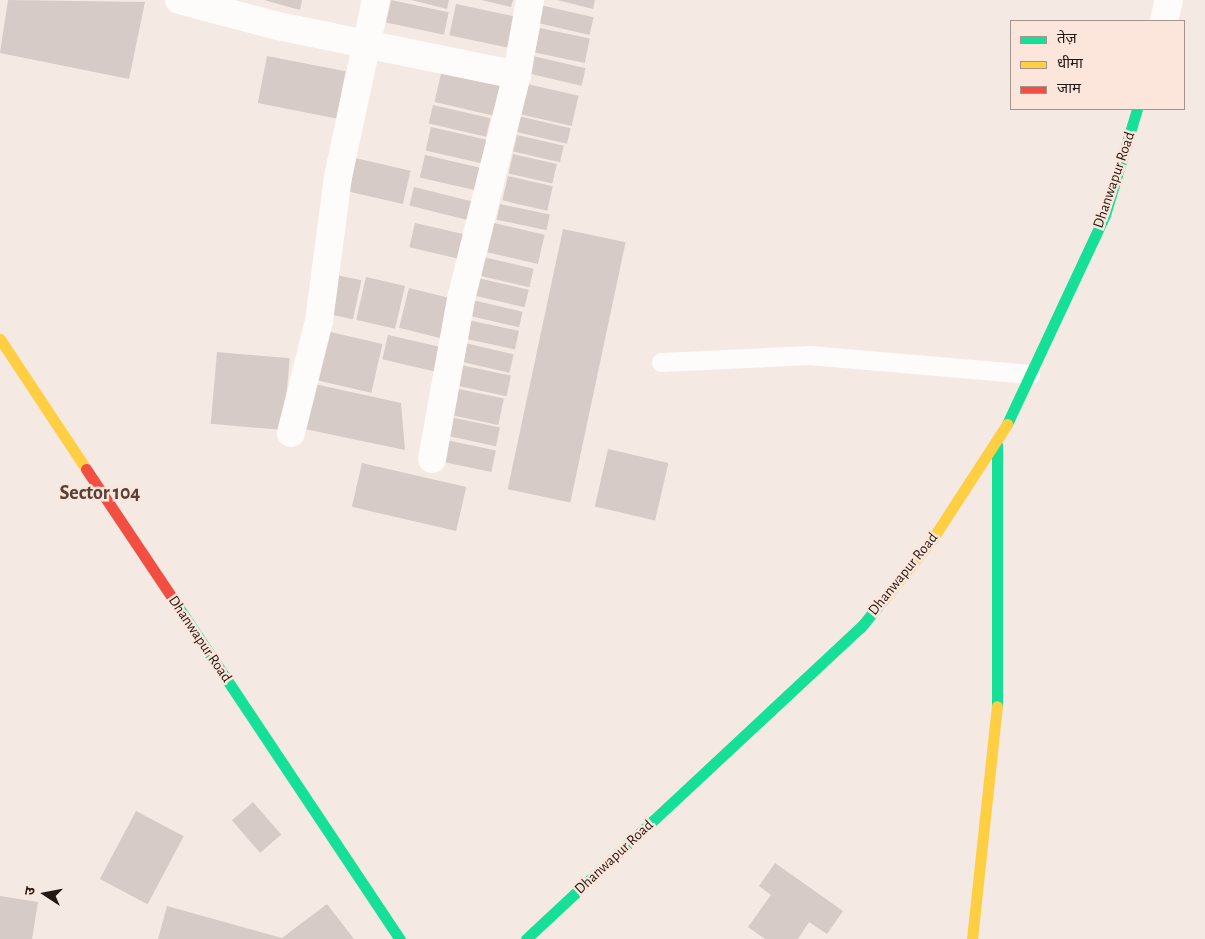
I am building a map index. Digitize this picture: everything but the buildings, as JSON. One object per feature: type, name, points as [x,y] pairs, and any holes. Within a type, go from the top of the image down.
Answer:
[{"type":"street","points":[[179,0],[278,26],[366,42],[517,75]]},
{"type":"street","points":[[291,433],[318,321],[338,177],[376,0]]},
{"type":"street","points":[[432,459],[466,272],[517,75],[530,0]]},
{"type":"street","points":[[1164,20],[1169,0]]},
{"type":"street","name":"Dhanwapur Road","points":[[526,939],[860,627],[933,538],[997,445],[1105,215],[1138,110]]},
{"type":"street","name":"Dhanwapur Road","points":[[0,339],[400,939]]},
{"type":"street","points":[[972,939],[996,748],[1000,614],[997,445]]},
{"type":"lane","points":[[661,362],[809,355],[1030,374]]},
{"type":"traffic: fast","points":[[1007,424],[1105,215],[1137,110]]},
{"type":"traffic: fast","points":[[997,445],[997,706]]},
{"type":"traffic: fast","points":[[526,939],[861,627],[884,599]]},
{"type":"traffic: fast","points":[[177,605],[400,939]]},
{"type":"traffic: slow","points":[[0,339],[86,469]]},
{"type":"traffic: slow","points":[[884,599],[933,538],[1007,424]]},
{"type":"traffic: slow","points":[[972,939],[997,706]]},
{"type":"traffic: jam","points":[[86,469],[177,605]]},
{"type":"district","name":"Sector 104","points":[[100,493]]}]
